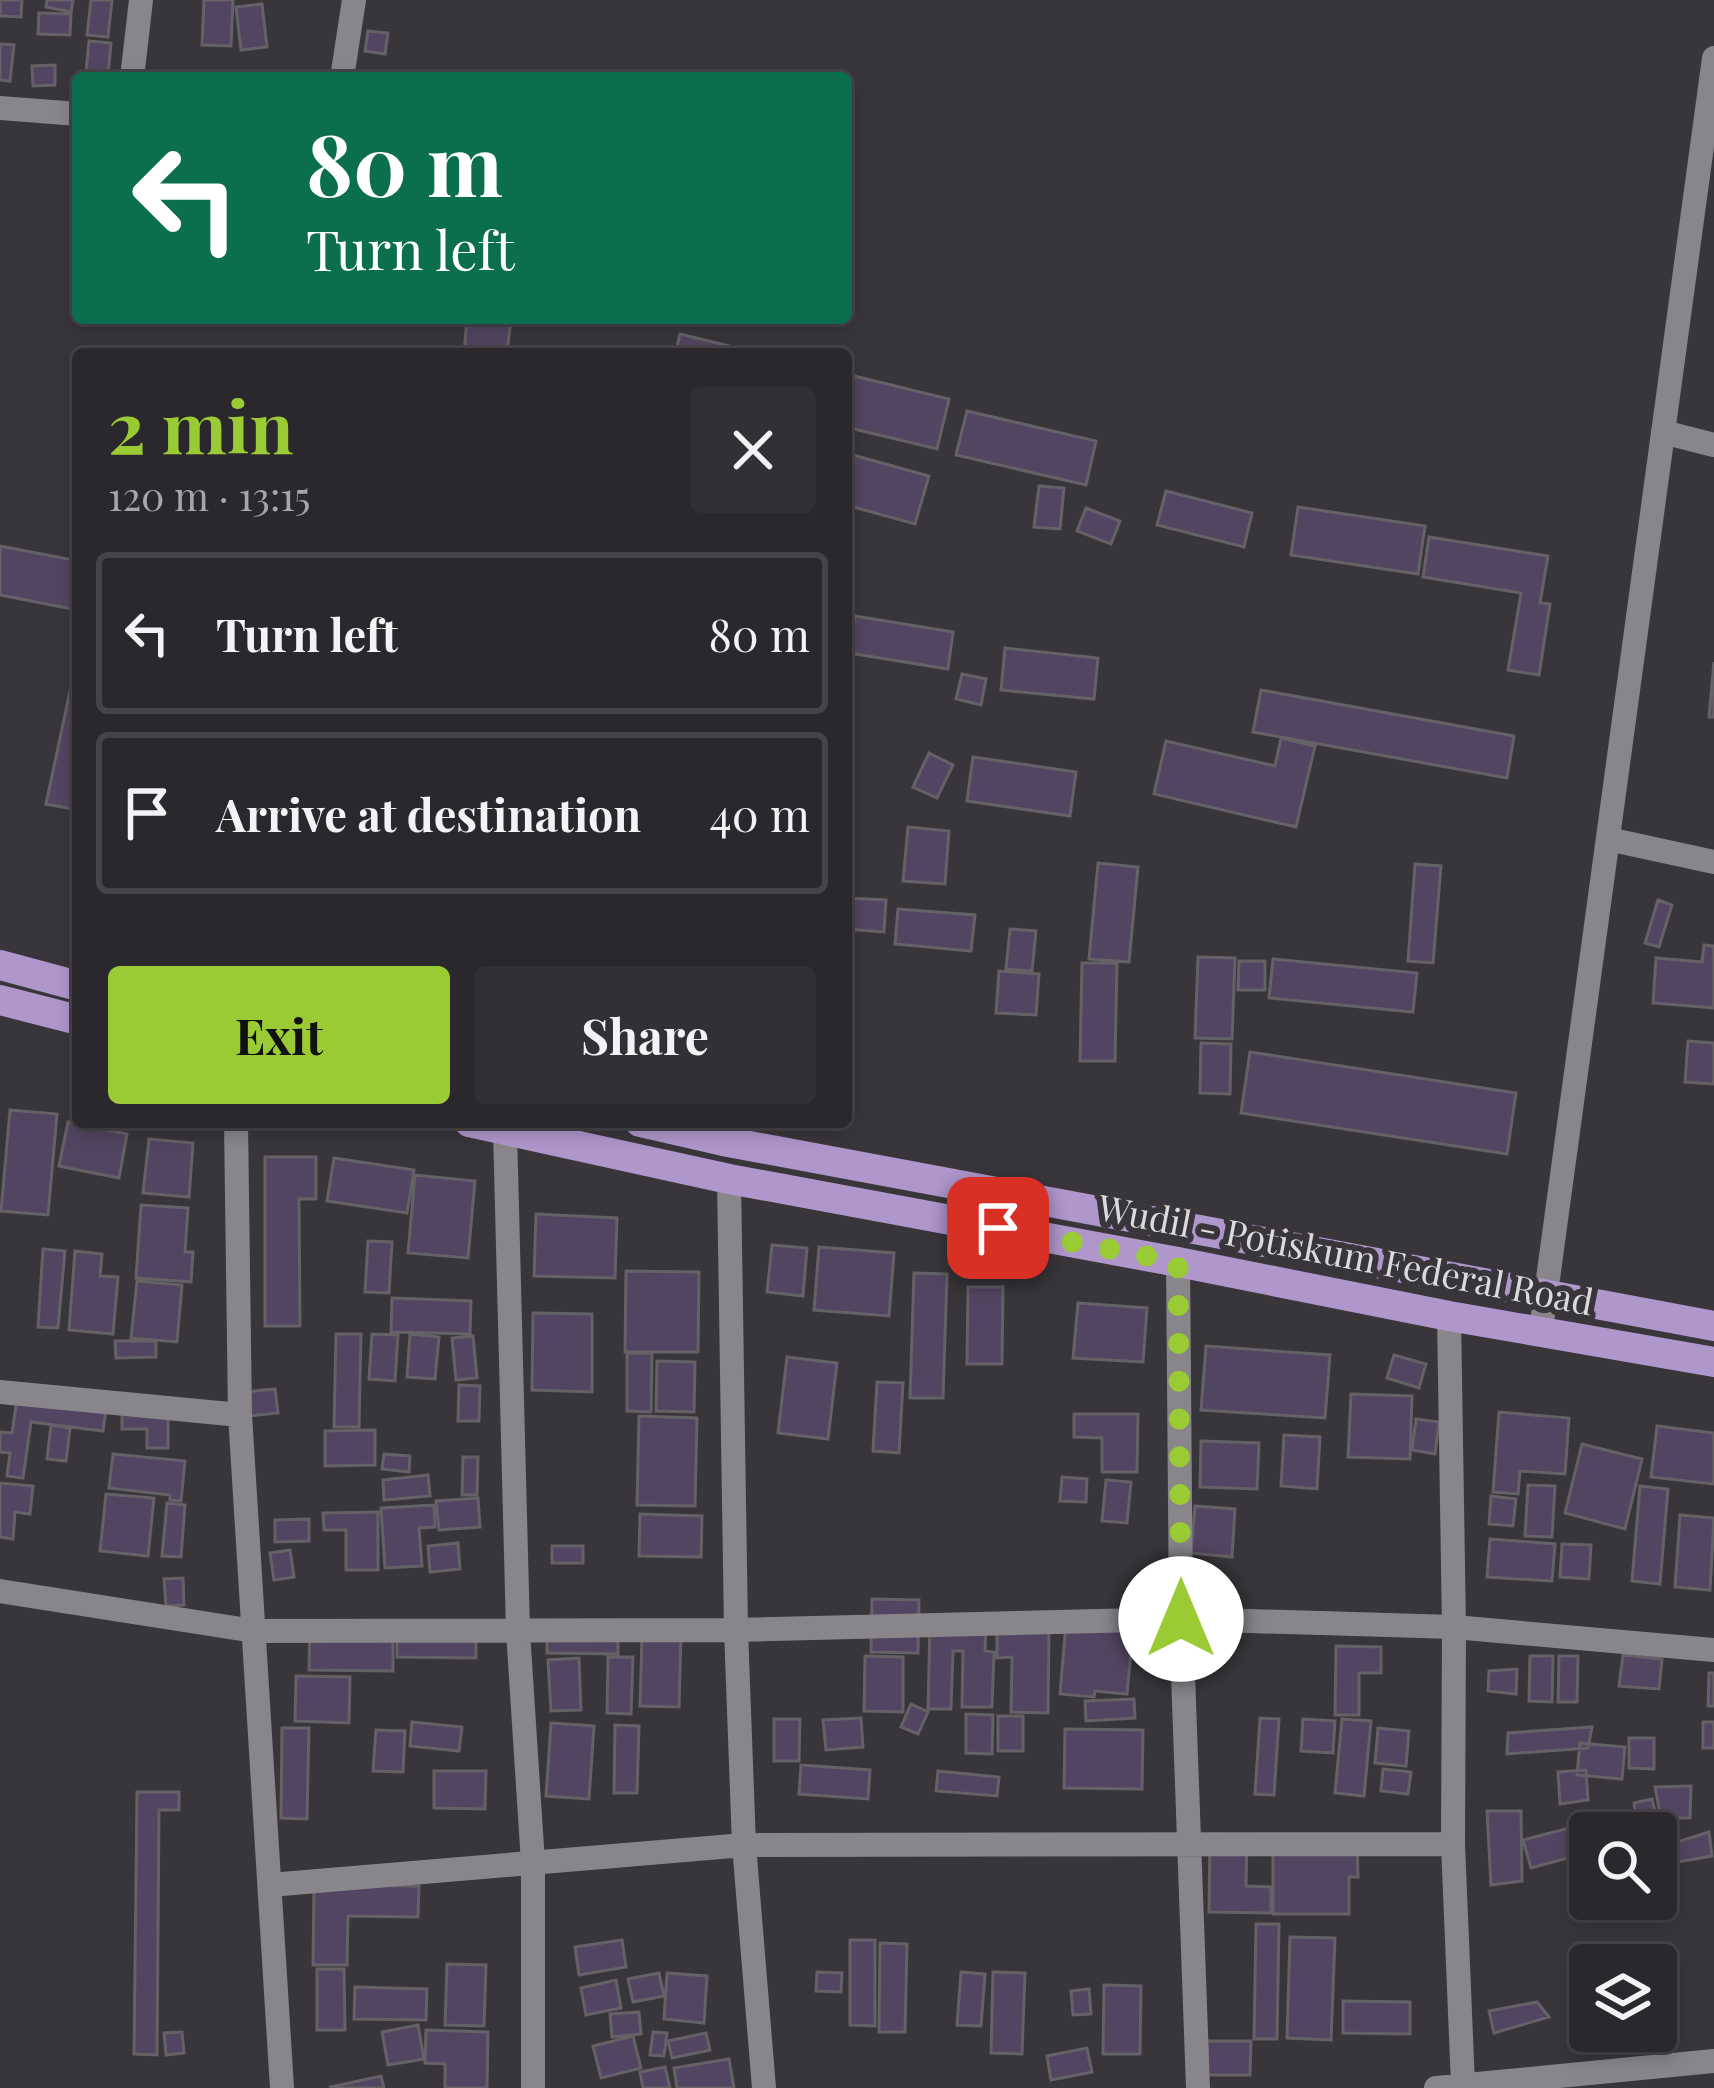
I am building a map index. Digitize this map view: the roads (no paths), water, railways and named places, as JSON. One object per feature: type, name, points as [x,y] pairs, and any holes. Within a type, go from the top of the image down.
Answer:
[{"type":"main road","points":[[0,965],[72,984]]},
{"type":"main road","points":[[0,1000],[72,1018]]},
{"type":"main road","name":"Wudil - Potiskum Federal Road","points":[[493,1128],[1449,1316],[1714,1362]]},
{"type":"main road","name":"Wudil - Potiskum Federal Road","points":[[666,1128],[1714,1326]]},
{"type":"street","points":[[133,72],[141,0]]},
{"type":"street","points":[[343,72],[354,0]]},
{"type":"street","points":[[1541,1330],[1714,58]]},
{"type":"street","points":[[0,108],[72,114]]},
{"type":"street","points":[[1663,432],[1714,445]]},
{"type":"street","points":[[1608,838],[1714,862]]},
{"type":"street","points":[[236,1128],[240,1415],[282,2088]]},
{"type":"street","points":[[505,1131],[518,1630],[532,1863],[533,2088]]},
{"type":"street","points":[[729,1178],[744,1845],[764,2088]]},
{"type":"street","points":[[1178,1262],[1181,1619],[1198,2088]]},
{"type":"street","points":[[1449,1316],[1453,1844],[1463,2084]]},
{"type":"street","points":[[0,1392],[240,1415]]},
{"type":"street","points":[[0,1591],[254,1631],[736,1630],[1181,1619],[1454,1627],[1714,1650]]},
{"type":"street","points":[[270,1885],[744,1845],[1453,1844]]},
{"type":"street","points":[[1436,2088],[1714,2061]]}]
